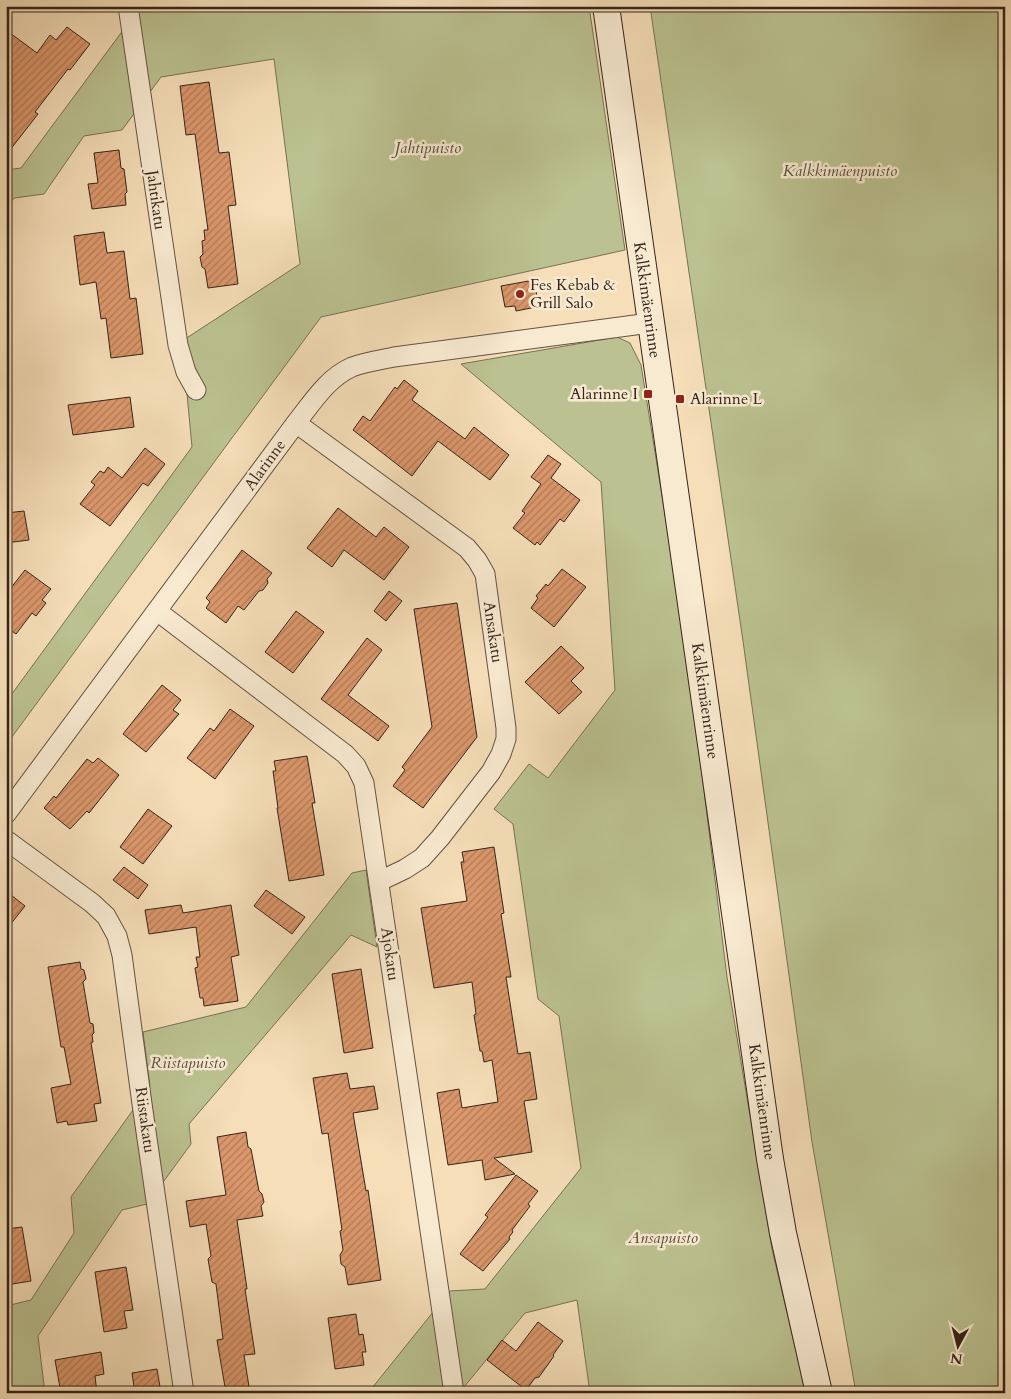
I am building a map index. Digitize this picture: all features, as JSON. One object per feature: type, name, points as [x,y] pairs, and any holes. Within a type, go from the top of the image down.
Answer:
[{"type":"street","name":"Jahtikatu","points":[[128,6],[178,345],[186,372],[196,390]]},
{"type":"street","name":"Kalkkimäenrinne","points":[[606,6],[770,1158],[783,1232],[819,1393]]},
{"type":"street","name":"Alarinne","points":[[6,814],[296,423],[326,386],[337,376],[350,368],[365,363],[394,357],[650,323]]},
{"type":"street","name":"Ansakatu","points":[[296,423],[467,548],[485,574],[506,728],[506,739],[501,754],[491,772],[422,858],[380,881]]},
{"type":"street","name":"Ajokatu","points":[[157,611],[345,754],[356,766],[364,783],[380,881],[454,1393]]},
{"type":"street","name":"Riistakatu","points":[[6,840],[92,903],[106,916],[117,936],[122,955],[184,1393]]},
{"type":"green space","name":"Jahtipuisto","points":[[141,6],[589,6],[625,250],[321,317],[6,745],[6,702],[192,447],[182,341],[300,264],[274,59],[161,77],[122,130],[84,136],[44,194],[14,198],[6,208],[6,170],[21,168]]},
{"type":"green space","name":"Kalkkimäenpuisto","points":[[650,6],[1005,6],[1005,1393],[856,1393],[812,1142],[743,641]]},
{"type":"green space","name":"Ansapuisto","points":[[617,337],[630,343],[641,365],[686,645],[727,977],[772,1249],[806,1393],[590,1393],[577,1300],[525,1313],[459,1393],[368,1393],[450,1291],[485,1289],[581,1168],[559,1016],[538,999],[513,824],[494,809],[529,764],[548,778],[615,690],[601,482],[461,364]]},
{"type":"green space","name":"Riistapuisto","points":[[366,870],[377,947],[351,935],[189,1124],[191,1144],[147,1204],[122,1210],[38,1336],[45,1393],[6,1393],[6,1306],[31,1300],[74,1233],[71,1197],[150,1086],[143,1032],[246,1007],[352,873]]},
{"type":"building","points":[[67,27],[90,44],[35,112],[38,114],[6,155],[6,30],[37,53],[50,35],[56,40]]},
{"type":"building","points":[[209,82],[219,153],[229,152],[236,205],[228,206],[238,284],[208,288],[205,269],[202,267],[200,257],[203,254],[202,241],[205,240],[204,230],[208,230],[195,134],[186,135],[180,86]]},
{"type":"building","points":[[119,150],[127,192],[125,194],[126,205],[92,209],[88,184],[98,183],[94,153]]},
{"type":"building","points":[[104,232],[107,253],[124,251],[130,299],[136,298],[143,354],[111,358],[106,318],[101,319],[96,282],[80,285],[74,236]]},
{"type":"building","name":"Fes Kebab & Grill Salo","points":[[534,280],[538,302],[535,302],[536,307],[516,311],[515,306],[505,307],[501,286]]},
{"type":"building","points":[[404,380],[418,391],[412,400],[465,439],[474,427],[509,455],[490,480],[438,441],[412,476],[353,430],[363,416],[370,421],[395,387],[397,389]]},
{"type":"building","points":[[130,397],[134,427],[73,435],[68,405]]},
{"type":"building","points":[[145,448],[165,464],[148,486],[143,483],[110,526],[80,504],[95,485],[91,482],[100,471],[104,473],[108,467],[122,478]]},
{"type":"building","points":[[548,455],[561,464],[551,478],[580,500],[564,522],[560,519],[540,545],[537,542],[535,545],[513,528],[525,513],[522,511],[541,484],[531,477]]},
{"type":"building","points":[[338,508],[376,537],[384,527],[409,547],[384,580],[344,550],[332,567],[307,548]]},
{"type":"building","points":[[24,511],[29,540],[6,543],[6,513]]},
{"type":"building","points":[[242,550],[272,573],[267,579],[268,583],[263,590],[259,591],[244,610],[238,606],[226,623],[206,608],[210,602],[206,598]]},
{"type":"building","points":[[562,569],[586,587],[554,627],[531,608],[538,598],[536,596],[546,584],[548,586]]},
{"type":"building","points":[[25,570],[51,589],[42,600],[46,603],[36,616],[32,613],[16,634],[6,627],[6,594]]},
{"type":"building","points":[[389,591],[402,601],[386,621],[374,611]]},
{"type":"building","points":[[457,603],[477,737],[423,808],[393,786],[405,770],[402,767],[432,727],[414,609]]},
{"type":"building","points":[[296,611],[324,632],[293,673],[265,652]]},
{"type":"building","points":[[367,638],[382,650],[348,695],[389,726],[378,741],[321,699]]},
{"type":"building","points":[[561,646],[584,668],[571,681],[582,692],[559,714],[525,682]]},
{"type":"building","points":[[162,685],[181,700],[173,710],[179,714],[146,752],[123,734]]},
{"type":"building","points":[[230,709],[254,726],[215,779],[187,758],[210,728],[214,731]]},
{"type":"building","points":[[307,756],[315,803],[312,803],[324,875],[289,881],[277,808],[273,771],[276,771],[274,761]]},
{"type":"building","points":[[98,758],[119,775],[89,813],[87,811],[70,829],[44,808],[54,796],[56,798],[87,759],[93,763]]},
{"type":"building","points":[[148,809],[172,826],[143,864],[120,847]]},
{"type":"building","points":[[494,847],[504,913],[501,914],[511,977],[506,977],[518,1054],[530,1052],[537,1099],[524,1101],[532,1152],[494,1158],[515,1174],[485,1180],[482,1160],[448,1165],[437,1093],[459,1089],[462,1108],[498,1102],[492,1060],[484,1062],[482,1051],[480,1051],[474,1015],[476,1014],[472,982],[434,988],[421,908],[467,901],[461,862],[464,862],[462,852]]},
{"type":"building","points":[[124,867],[148,885],[138,899],[113,880]]},
{"type":"building","points":[[266,890],[305,917],[292,934],[254,906]]},
{"type":"building","points":[[6,891],[25,906],[6,930]]},
{"type":"building","points":[[181,905],[183,913],[231,905],[239,955],[231,957],[238,1001],[204,1006],[203,998],[200,998],[195,968],[198,967],[196,957],[200,957],[196,927],[149,934],[145,910]]},
{"type":"building","points":[[80,962],[86,979],[83,982],[90,1023],[93,1024],[94,1033],[92,1035],[93,1042],[91,1043],[101,1103],[94,1104],[97,1121],[68,1125],[67,1121],[57,1123],[51,1088],[71,1084],[64,1047],[61,1047],[48,967]]},
{"type":"building","points":[[361,969],[373,1048],[344,1053],[332,974]]},
{"type":"building","points":[[347,1073],[350,1089],[374,1086],[378,1109],[353,1113],[366,1191],[368,1190],[381,1280],[348,1285],[345,1267],[341,1264],[340,1255],[343,1250],[340,1231],[342,1230],[328,1133],[322,1134],[313,1078]]},
{"type":"building","points":[[246,1132],[259,1191],[264,1202],[261,1206],[263,1216],[237,1220],[255,1354],[244,1355],[250,1393],[226,1393],[217,1340],[223,1339],[216,1284],[212,1282],[208,1259],[211,1256],[206,1224],[190,1227],[186,1201],[226,1195],[217,1137]]},
{"type":"building","points":[[516,1175],[538,1191],[528,1204],[530,1206],[512,1230],[510,1239],[483,1271],[460,1254],[488,1217],[485,1215]]},
{"type":"building","points":[[22,1227],[31,1281],[6,1285],[6,1229]]},
{"type":"building","points":[[126,1267],[133,1310],[124,1311],[127,1328],[104,1332],[95,1272]]},
{"type":"building","points":[[356,1314],[359,1335],[363,1334],[366,1352],[362,1352],[364,1365],[335,1369],[328,1318]]},
{"type":"building","points":[[538,1322],[563,1341],[539,1377],[535,1378],[526,1390],[487,1360],[502,1340],[516,1351]]},
{"type":"building","points":[[101,1352],[104,1374],[95,1376],[97,1393],[61,1393],[55,1360]]},
{"type":"building","points":[[157,1369],[161,1393],[135,1393],[132,1373]]},
{"type":"place","name":"Fes Kebab & Grill Salo","points":[[520,294]]},
{"type":"place","name":"Alarinne I","points":[[648,394]]},
{"type":"place","name":"Alarinne L","points":[[680,399]]}]
